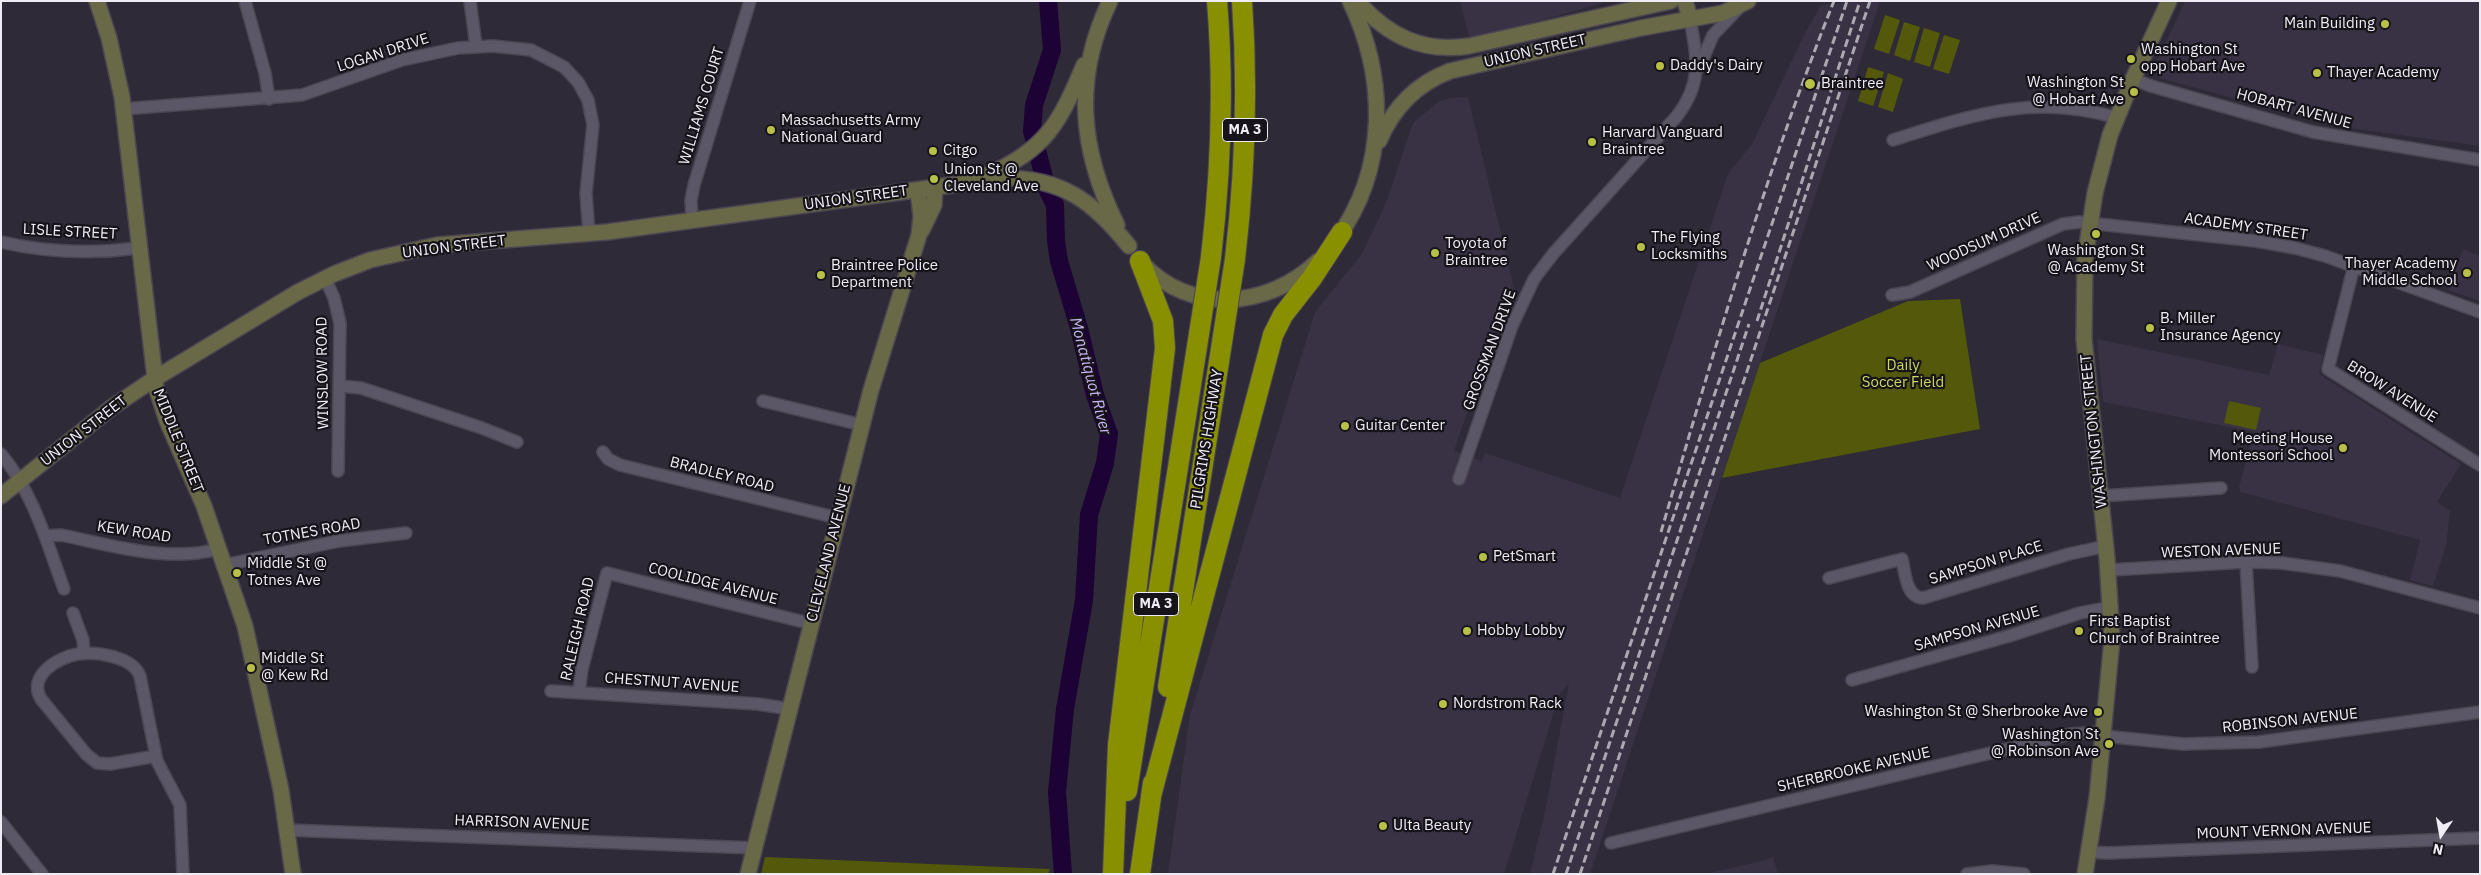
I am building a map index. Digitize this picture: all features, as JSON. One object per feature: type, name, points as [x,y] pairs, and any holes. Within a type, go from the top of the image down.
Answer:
[{"type":"highway","name":"PILGRIMS HIGHWAY","points":[[1114,874],[1210,257],[1218,176],[1220,122],[1217,1]]},
{"type":"highway","name":"PILGRIMS HIGHWAY","points":[[1140,874],[1235,259],[1242,195],[1245,122],[1242,1]]},
{"type":"highway","points":[[1151,796],[1273,335],[1283,315],[1315,274],[1342,232]]},
{"type":"highway","points":[[1114,874],[1118,745],[1165,348],[1163,320],[1134,254]]},
{"type":"main road","name":"MIDDLE STREET","points":[[97,1],[109,38],[123,109],[154,378],[166,421],[198,490],[251,649],[287,830],[293,874]]},
{"type":"main road","points":[[1110,1],[1095,36],[1085,97],[1087,139],[1095,173],[1102,192],[1134,254]]},
{"type":"main road","points":[[1350,1],[1365,38],[1377,87],[1377,119],[1370,169]]},
{"type":"main road","name":"UNION STREET","points":[[1357,1],[1380,24],[1401,38],[1424,46],[1447,48],[1469,46],[1672,1]]},
{"type":"main road","points":[[1630,10],[1646,1]]},
{"type":"main road","points":[[1685,1],[1690,18]]},
{"type":"main road","points":[[1690,18],[1692,1]]},
{"type":"main road","name":"WASHINGTON STREET","points":[[2085,874],[2104,734],[2110,664],[2111,608],[2109,570],[2083,326],[2083,278],[2089,223],[2102,163],[2117,118],[2133,79],[2169,1]]},
{"type":"main road","name":"UNION STREET","points":[[1,496],[117,404],[154,378],[325,278],[377,258],[427,247],[589,234],[918,190],[975,180],[1022,178],[1049,182],[1065,189],[1099,213],[1134,254],[1162,281],[1188,293],[1214,299],[1240,300],[1267,294],[1297,278],[1320,259],[1342,232],[1359,199],[1380,139],[1394,112],[1412,93],[1433,78],[1466,67],[1690,18],[1723,13],[1745,3]]},
{"type":"main road","name":"UNION STREET","points":[[975,180],[1021,159],[1040,143],[1053,128],[1080,74],[1095,36]]},
{"type":"main road","name":"CLEVELAND AVENUE","points":[[748,874],[882,348],[919,235],[934,205],[934,187]]},
{"type":"main road","name":"CLEVELAND AVENUE","points":[[918,190],[921,217],[919,235]]},
{"type":"street","points":[[245,1],[265,73],[269,99]]},
{"type":"street","points":[[470,1],[476,46]]},
{"type":"street","name":"WILLIAMS COURT","points":[[692,220],[692,192],[750,1]]},
{"type":"street","points":[[1696,74],[1713,35],[1745,3]]},
{"type":"street","name":"GROSSMAN DRIVE","points":[[1459,479],[1512,326],[1534,279],[1553,254],[1677,116],[1689,99],[1696,74],[1697,58],[1690,18]]},
{"type":"street","name":"LOGAN DRIVE","points":[[123,109],[269,99],[309,93],[411,57],[476,46],[515,47],[537,52],[564,67],[582,88],[590,106],[593,125],[586,193],[589,234]]},
{"type":"street","name":"HOBART AVENUE","points":[[2133,79],[2151,86],[2313,132],[2480,160]]},
{"type":"street","points":[[1893,140],[1972,116],[2030,106],[2074,108],[2117,118]]},
{"type":"street","name":"ACADEMY STREET","points":[[2089,223],[2274,243],[2315,253],[2354,266],[2480,312]]},
{"type":"street","name":"WOODSUM DRIVE","points":[[1892,295],[1910,292],[2063,224],[2089,223]]},
{"type":"street","name":"LISLE STREET","points":[[1,242],[50,250],[118,250],[138,248]]},
{"type":"street","name":"BROW AVENUE","points":[[2354,266],[2328,369],[2480,465]]},
{"type":"street","name":"WINSLOW ROAD","points":[[325,278],[334,298],[340,323],[338,471]]},
{"type":"street","points":[[340,386],[362,388],[482,428],[517,442]]},
{"type":"street","points":[[764,401],[862,425]]},
{"type":"street","name":"BRADLEY ROAD","points":[[603,452],[608,459],[620,465],[838,518]]},
{"type":"street","points":[[1,454],[21,480],[45,536],[64,589]]},
{"type":"street","points":[[2101,496],[2220,488]]},
{"type":"street","name":"TOTNES ROAD","points":[[224,565],[338,541],[406,533]]},
{"type":"street","name":"KEW ROAD","points":[[45,536],[61,535],[162,554],[192,554],[218,549]]},
{"type":"street","name":"SAMPSON PLACE","points":[[1829,578],[1902,558],[1909,589],[1913,595],[1920,598],[2069,554],[2106,546]]},
{"type":"street","points":[[2246,562],[2252,668]]},
{"type":"street","name":"WESTON AVENUE","points":[[2109,570],[2246,562],[2282,563],[2340,572],[2480,608]]},
{"type":"street","name":"COOLIDGE AVENUE","points":[[607,573],[812,624]]},
{"type":"street","name":"RALEIGH ROAD","points":[[579,692],[582,669],[607,573]]},
{"type":"street","name":"SAMPSON AVENUE","points":[[1852,680],[2009,636],[2080,613],[2111,608]]},
{"type":"street","points":[[73,613],[83,640],[84,653]]},
{"type":"street","points":[[156,756],[110,764],[96,763],[86,754],[41,699],[37,687],[42,672],[70,656],[84,653],[124,661],[136,669],[140,676],[156,756],[161,771],[180,805],[183,874]]},
{"type":"street","name":"CHESTNUT AVENUE","points":[[551,691],[768,705],[790,709]]},
{"type":"street","name":"ROBINSON AVENUE","points":[[2104,734],[2183,744],[2259,742],[2480,712]]},
{"type":"street","name":"SHERBROOKE AVENUE","points":[[1611,843],[2071,734],[2104,734]]},
{"type":"street","points":[[1,822],[42,874]]},
{"type":"street","name":"HARRISON AVENUE","points":[[287,830],[755,848]]},
{"type":"street","name":"MOUNT VERNON AVENUE","points":[[2089,852],[2108,853],[2480,838]]},
{"type":"street","points":[[1967,874],[1992,871],[2024,874]]},
{"type":"shaded area","points":[[1460,1],[1609,1],[1470,41]]},
{"type":"shaded area","points":[[1857,1],[1880,1],[1590,874],[1530,874],[1546,807],[1569,683],[1559,695],[1504,874],[1168,874],[1190,715],[1315,312],[1362,254],[1388,198],[1413,123],[1438,102],[1451,98],[1468,97],[1514,288],[1503,307],[1454,451],[1482,461],[1485,453],[1620,498],[1728,174],[1752,144],[1805,33],[1821,5]]},
{"type":"shaded area","name":"Thayer Academy","points":[[2185,1],[2480,1],[2480,146],[2335,126],[2160,78],[2154,68]]},
{"type":"shaded area","name":"Thayer Academy Middle School","points":[[2463,249],[2480,256],[2480,301],[2448,290]]},
{"type":"shaded area","name":"Meeting House Montessori School","points":[[2097,339],[2269,375],[2278,344],[2323,355],[2319,374],[2461,464],[2437,502],[2450,511],[2446,546],[2433,586],[2410,580],[2420,540],[2240,492],[2239,487],[2254,432],[2103,402]]},
{"type":"shaded area","points":[[1773,857],[1778,874],[1705,874],[1762,861]]},
{"type":"green space","points":[[1885,15],[1900,20],[1889,54],[1874,49]]},
{"type":"green space","points":[[1904,22],[1920,27],[1910,61],[1894,55]]},
{"type":"green space","points":[[1924,28],[1940,33],[1930,67],[1914,62]]},
{"type":"green space","points":[[1944,35],[1960,40],[1949,74],[1933,69]]},
{"type":"green space","points":[[1868,67],[1884,72],[1873,106],[1858,101]]},
{"type":"green space","points":[[1888,73],[1903,79],[1893,112],[1878,107]]},
{"type":"green space","name":"Daily Soccer Field","points":[[1960,299],[1980,429],[1722,478],[1760,363],[1908,301]]},
{"type":"green space","points":[[2229,401],[2261,408],[2256,430],[2224,423]]},
{"type":"green space","points":[[765,857],[1050,869],[1048,874],[761,874]]},
{"type":"waterway","name":"Monatiquot River","points":[[1048,1],[1052,50],[1034,105],[1032,131],[1047,189],[1055,205],[1056,241],[1059,261],[1079,328],[1095,395],[1109,434],[1105,463],[1089,515],[1084,600],[1065,709],[1057,792],[1063,874]]},
{"type":"railway","points":[[1661,532],[1741,265],[1785,132],[1834,1]]},
{"type":"railway","points":[[1553,874],[1847,1]]},
{"type":"railway","points":[[1757,321],[1860,1]]},
{"type":"railway","points":[[1580,874],[1870,1]]},
{"type":"railway","points":[[1566,874],[1749,324]]},
{"type":"place","name":"Main Building","points":[[2385,24]]},
{"type":"place","name":"Washington St opp Hobart Ave","points":[[2131,59]]},
{"type":"place","name":"Daddy's Dairy","points":[[1660,66]]},
{"type":"place","name":"Thayer Academy","points":[[2317,73]]},
{"type":"place","name":"Braintree","points":[[1810,84]]},
{"type":"place","name":"Washington St @ Hobart Ave","points":[[2134,92]]},
{"type":"place","name":"Massachusetts Army National Guard","points":[[771,130]]},
{"type":"place","name":"Harvard Vanguard Braintree","points":[[1592,142]]},
{"type":"place","name":"Citgo","points":[[933,151]]},
{"type":"place","name":"Union St @ Cleveland Ave","points":[[934,179]]},
{"type":"place","name":"Washington St @ Academy St","points":[[2096,234]]},
{"type":"place","name":"The Flying Locksmiths","points":[[1641,247]]},
{"type":"place","name":"Toyota of Braintree","points":[[1435,253]]},
{"type":"place","name":"Thayer Academy Middle School","points":[[2467,273]]},
{"type":"place","name":"Braintree Police Department","points":[[821,275]]},
{"type":"place","name":"B. Miller Insurance Agency","points":[[2150,328]]},
{"type":"place","name":"Guitar Center","points":[[1345,426]]},
{"type":"place","name":"Meeting House Montessori School","points":[[2343,448]]},
{"type":"place","name":"PetSmart","points":[[1483,557]]},
{"type":"place","name":"Middle St @ Totnes Ave","points":[[237,573]]},
{"type":"place","name":"Hobby Lobby","points":[[1467,631]]},
{"type":"place","name":"First Baptist Church of Braintree","points":[[2079,631]]},
{"type":"place","name":"Middle St @ Kew Rd","points":[[251,668]]},
{"type":"place","name":"Nordstrom Rack","points":[[1443,704]]},
{"type":"place","name":"Washington St @ Sherbrooke Ave","points":[[2098,712]]},
{"type":"place","name":"Washington St @ Robinson Ave","points":[[2109,744]]},
{"type":"place","name":"Ulta Beauty","points":[[1383,826]]}]
